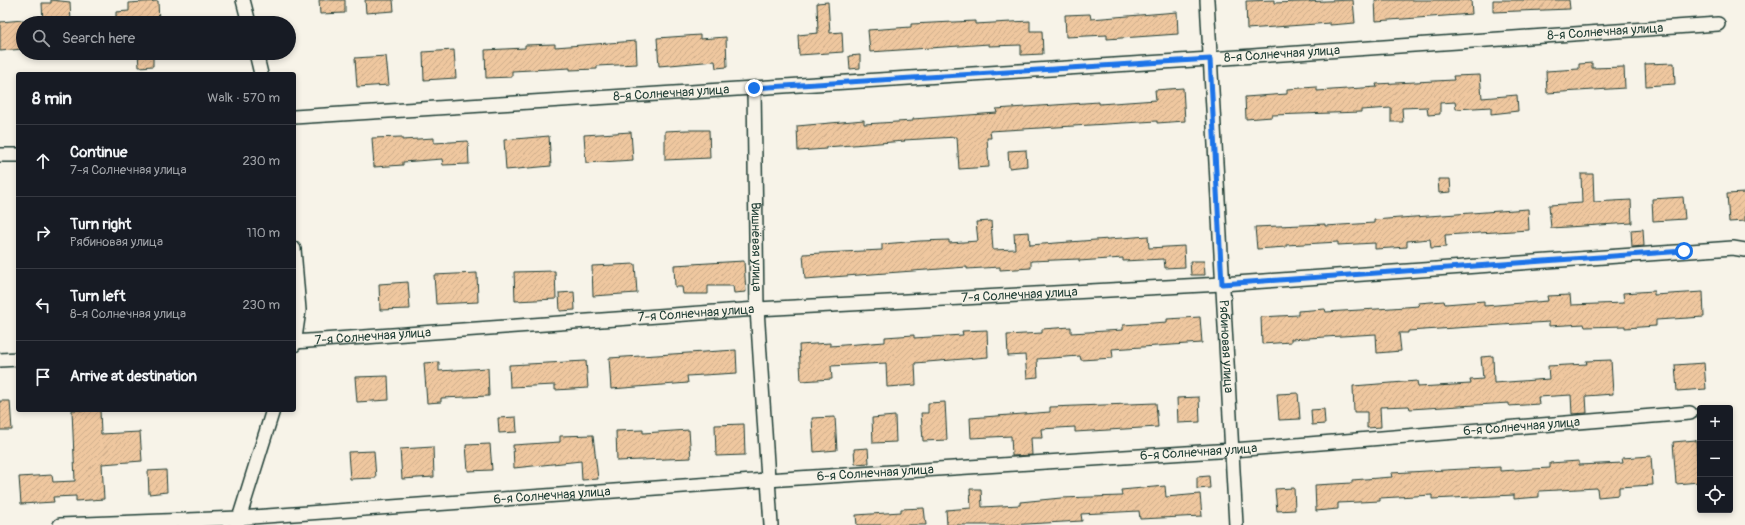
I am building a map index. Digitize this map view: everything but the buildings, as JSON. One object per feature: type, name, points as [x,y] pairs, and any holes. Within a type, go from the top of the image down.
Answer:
[{"type":"street","points":[[243,0],[247,16]]},
{"type":"street","name":"Рябиновая улица","points":[[1207,0],[1236,525]]},
{"type":"street","name":"8-я Солнечная улица","points":[[296,117],[1210,59],[1718,24]]},
{"type":"street","points":[[258,60],[261,72]]},
{"type":"street","name":"Вишнёвая улица","points":[[754,88],[757,309],[771,525]]},
{"type":"street","points":[[0,155],[16,155]]},
{"type":"street","name":"7-я Солнечная улица","points":[[296,343],[757,309],[1222,284],[1733,248],[1745,250]]},
{"type":"street","points":[[296,273],[299,310],[296,330]]},
{"type":"street","points":[[0,360],[16,359]]},
{"type":"street","points":[[238,521],[272,412]]},
{"type":"street","name":"6-я Солнечная улица","points":[[60,525],[238,521],[767,480],[1233,450],[1690,413]]},
{"type":"route","points":[[754,88],[1210,59],[1222,284],[1684,251]]}]
